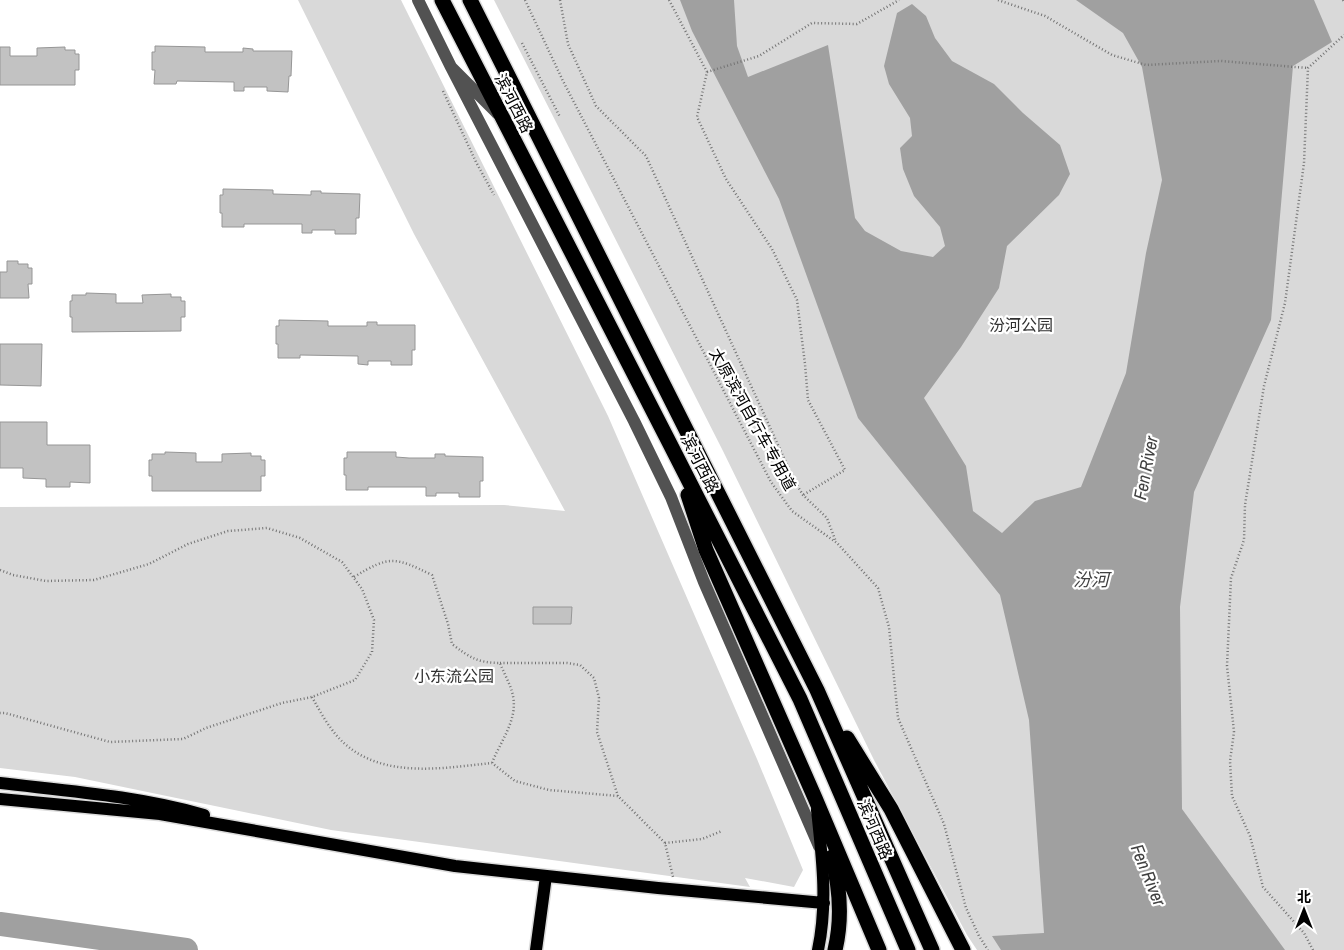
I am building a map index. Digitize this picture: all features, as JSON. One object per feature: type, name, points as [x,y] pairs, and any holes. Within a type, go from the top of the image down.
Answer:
[{"type":"highway","name":"滨河西路","points":[[442,0],[800,699],[908,950]]},
{"type":"highway","name":"滨河西路","points":[[470,0],[817,690],[931,947]]},
{"type":"highway","points":[[669,442],[706,550],[816,798],[879,950]]},
{"type":"highway","points":[[817,690],[891,809],[963,950]]},
{"type":"highway","points":[[816,798],[837,873],[840,929],[835,950]]},
{"type":"main road","points":[[0,783],[98,794],[172,806],[276,835]]},
{"type":"main road","points":[[816,798],[824,902],[818,950]]},
{"type":"main road","points":[[0,799],[160,814],[455,866],[824,902]]},
{"type":"main road","points":[[536,950],[546,876]]},
{"type":"street","points":[[418,0],[634,421],[671,497],[704,582],[821,850]]},
{"type":"street","points":[[451,67],[503,119]]},
{"type":"street","points":[[671,497],[706,550]]},
{"type":"path","name":"太原滨河自行车专用道","points":[[525,0],[563,81],[771,482],[792,511],[837,543],[878,588],[889,627],[898,718],[944,824],[966,908],[988,950]]},
{"type":"path","points":[[560,0],[568,44],[596,106],[646,156],[794,482],[803,495],[827,518],[837,543]]},
{"type":"path","points":[[669,0],[707,72],[697,117],[726,179],[772,249],[797,300],[808,400],[845,470],[803,495]]},
{"type":"path","points":[[707,72],[759,56],[812,23],[857,24],[899,0]]},
{"type":"path","points":[[998,0],[1045,16],[1112,55],[1146,65],[1221,61],[1308,68]]},
{"type":"path","points":[[1313,950],[1304,933],[1263,887],[1250,836],[1232,796],[1230,761],[1234,732],[1227,666],[1231,578],[1244,540],[1245,504],[1264,386],[1285,304],[1304,163],[1308,68],[1344,35]]},
{"type":"path","points":[[522,42],[560,117]]},
{"type":"path","points":[[443,91],[476,162],[494,195]]},
{"type":"path","points":[[0,570],[12,575],[46,581],[94,580],[149,564],[188,544],[228,530],[267,528],[300,538],[342,562],[362,589],[374,620],[372,652],[355,680],[312,697],[282,703],[206,728],[183,740],[110,742],[50,724],[0,713]]},
{"type":"path","points":[[353,577],[374,565],[392,560],[413,566],[432,575],[448,624],[452,644],[468,656],[484,663],[568,663],[580,666],[594,678],[599,698],[597,732],[618,796],[665,843],[673,877]]},
{"type":"path","points":[[492,763],[498,747],[508,731],[512,718],[514,698],[500,663]]},
{"type":"path","points":[[312,697],[328,724],[344,744],[367,759],[386,765],[420,769],[492,763],[514,781],[549,790],[618,796]]},
{"type":"path","points":[[665,843],[702,839],[722,830]]},
{"type":"green space","name":"小东流公园","points":[[298,0],[401,0],[608,416],[757,759],[803,870],[794,887],[745,878],[750,887],[331,830],[75,777],[0,768],[0,507],[504,505],[565,511],[414,234]]},
{"type":"green space","name":"汾河公园","points":[[494,0],[1344,0],[1344,950],[977,950],[967,935],[874,760],[723,451]]},
{"type":"water","name":"汾河","points":[[680,0],[734,0],[737,46],[748,77],[828,45],[855,218],[865,231],[901,251],[933,257],[945,246],[940,227],[914,196],[903,169],[900,148],[912,136],[910,118],[889,84],[884,66],[897,13],[912,4],[926,16],[935,38],[952,61],[994,84],[1023,113],[1060,145],[1070,174],[1059,195],[1007,246],[999,288],[961,347],[924,398],[966,466],[973,511],[1002,533],[1035,501],[1081,487],[1126,373],[1146,253],[1162,180],[1142,67],[1123,33],[1076,0],[1314,0],[1332,42],[1293,66],[1271,320],[1194,492],[1180,607],[1182,809],[1285,950],[1001,950],[992,936],[1044,933],[1029,720],[1000,595],[858,418],[779,199],[692,31]]},
{"type":"building","points":[[155,46],[205,47],[205,52],[243,52],[243,48],[253,49],[253,51],[292,51],[288,92],[267,91],[267,87],[244,87],[244,91],[234,91],[234,82],[177,81],[176,84],[154,84],[155,70],[152,70],[152,52],[155,52]]},
{"type":"building","points":[[0,47],[10,47],[10,56],[37,56],[37,48],[65,47],[65,50],[75,50],[75,54],[79,54],[79,70],[75,70],[75,85],[0,85]]},
{"type":"building","points":[[223,189],[273,190],[273,194],[311,195],[311,191],[321,191],[321,193],[360,194],[359,218],[356,218],[356,234],[335,234],[335,230],[312,230],[312,233],[302,233],[302,224],[244,224],[244,227],[222,227],[220,195],[223,195]]},
{"type":"building","points":[[7,261],[18,261],[18,264],[28,264],[28,268],[32,268],[32,284],[28,284],[29,298],[0,298],[0,272],[7,272]]},
{"type":"building","points":[[86,293],[116,294],[116,303],[143,303],[142,295],[171,294],[171,297],[181,297],[181,301],[185,301],[185,317],[181,317],[181,331],[72,332],[70,301],[72,301],[72,295],[86,295]]},
{"type":"building","points":[[279,320],[328,321],[328,326],[367,326],[367,322],[377,322],[377,325],[415,325],[415,350],[412,350],[412,365],[391,365],[391,361],[368,361],[368,365],[358,364],[358,356],[300,355],[300,358],[278,358],[276,326],[279,326]]},
{"type":"building","points":[[0,344],[42,344],[41,386],[0,385]]},
{"type":"building","points":[[0,422],[47,422],[47,445],[90,445],[90,483],[70,482],[70,487],[46,487],[46,479],[23,478],[23,468],[0,468]]},
{"type":"building","points":[[165,452],[196,453],[196,462],[222,462],[222,454],[251,453],[251,456],[261,456],[261,460],[265,460],[265,476],[261,476],[261,491],[152,491],[152,476],[149,476],[149,460],[152,460],[152,454],[165,454]]},
{"type":"building","points":[[347,452],[396,452],[396,457],[409,458],[435,458],[435,454],[483,457],[483,481],[480,481],[480,497],[459,497],[459,493],[436,493],[436,496],[426,496],[426,487],[368,487],[368,490],[346,490],[344,458],[347,458]]},
{"type":"building","points":[[533,607],[572,607],[571,624],[533,624]]},
{"type":"waterway","points":[[0,924],[186,950]]},
{"type":"water label","name":"Fen River","points":[[1146,468]]},
{"type":"water label","name":"Fen River","points":[[1148,875]]}]
